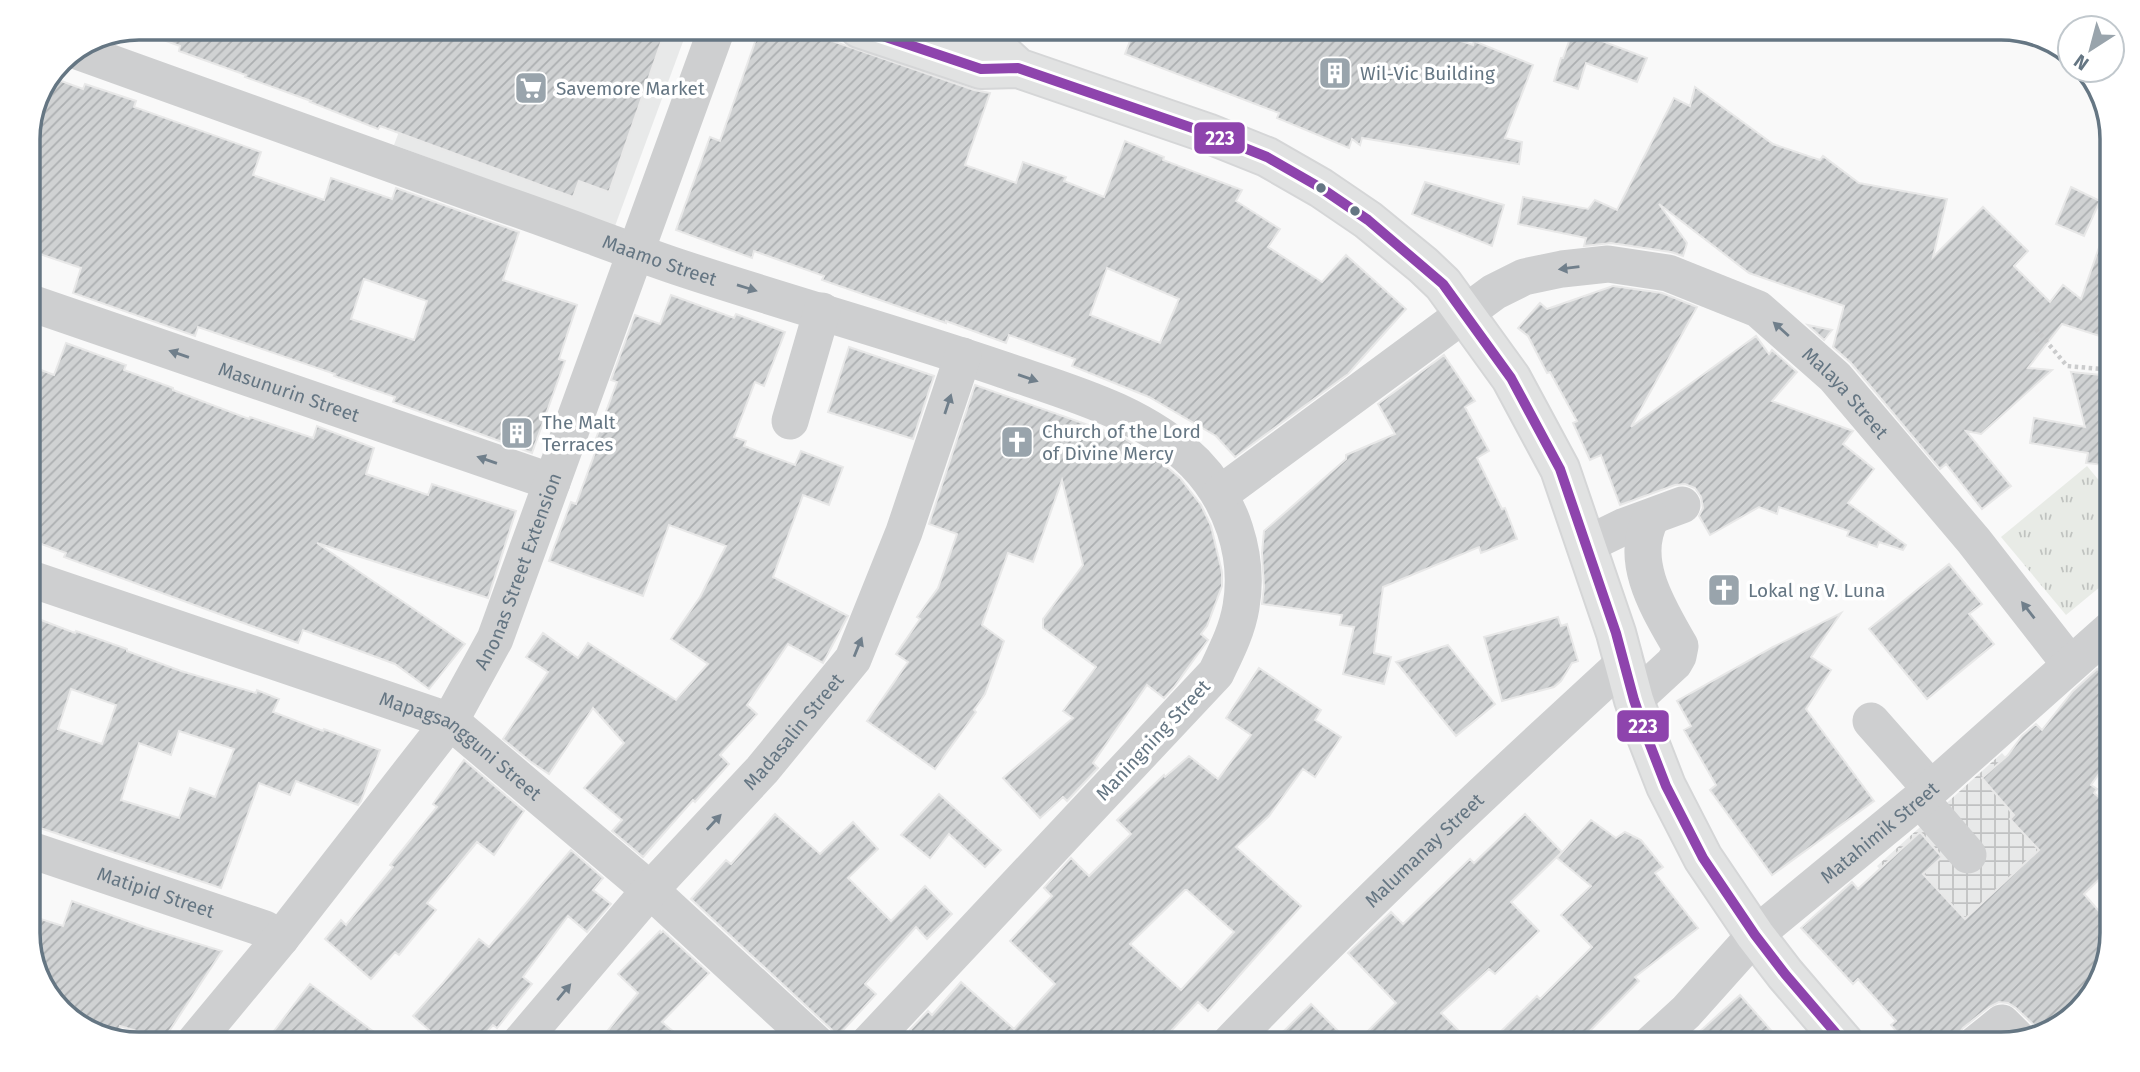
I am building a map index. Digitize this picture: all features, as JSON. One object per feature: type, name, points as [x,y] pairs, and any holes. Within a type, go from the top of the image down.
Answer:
[{"type":"main road","points":[[895,40],[981,69],[1018,68],[1181,124],[1267,157],[1321,188],[1368,220],[1423,264],[1443,284],[1511,378],[1560,469],[1625,662],[1634,700],[1666,786],[1703,858],[1755,935],[1835,1032]]},
{"type":"main road","points":[[984,40],[990,42],[1018,68]]},
{"type":"street","name":"Anonas Street Extension","points":[[203,1032],[281,938],[450,721],[495,639],[713,40]]},
{"type":"street","name":"Maamo Street","points":[[88,55],[676,266],[963,356],[1095,401],[1135,419],[1165,439],[1194,463],[1220,494]]},
{"type":"street","name":"Malaya Street","points":[[1464,312],[1494,292],[1524,277],[1608,264],[1668,273],[1758,309],[1844,387],[1974,541],[2070,664]]},
{"type":"street","name":"Masunurin Street","points":[[40,306],[552,482]]},
{"type":"street","points":[[790,421],[822,312]]},
{"type":"street","points":[[1220,494],[1464,312]]},
{"type":"street","name":"Madasalin Street","points":[[529,1032],[650,890],[762,770],[853,659],[904,532],[963,356]]},
{"type":"street","name":"Maningning Street","points":[[879,1032],[1216,673],[1232,639],[1241,606],[1243,571],[1238,539],[1220,494]]},
{"type":"street","points":[[1586,545],[1625,526],[1667,512],[1647,526],[1644,542],[1645,571],[1657,605],[1680,646],[1674,663],[1634,700]]},
{"type":"street","name":"Mapagsangguni Street","points":[[40,582],[450,721],[650,890],[804,1032]]},
{"type":"street","name":"Matahimik Street","points":[[1664,1032],[1686,1012],[1755,935],[1925,794],[2100,638]]},
{"type":"street","name":"Malumanay Street","points":[[1241,1032],[1438,835],[1625,662]]},
{"type":"street","points":[[1871,721],[1968,855]]},
{"type":"street","name":"Matipid Street","points":[[40,853],[265,929],[281,938]]},
{"type":"street","points":[[1991,1032],[2002,1023],[2010,1031]]},
{"type":"path","points":[[2036,329],[2067,366],[2100,369]]},
{"type":"shaded area","name":"Savemore Market","points":[[433,40],[684,40],[615,226],[394,145]]},
{"type":"shaded area","points":[[2002,753],[2085,848],[1964,961],[1877,866]]},
{"type":"green space","points":[[2087,466],[2100,482],[2100,587],[2066,615],[2001,537]]},
{"type":"building","name":"Savemore Market","points":[[163,40],[662,40],[609,192],[579,181],[573,197],[380,126],[378,129],[245,77],[246,75],[179,51],[180,46]]},
{"type":"building","points":[[756,40],[830,40],[974,90],[990,93],[965,165],[1016,183],[1023,162],[1066,177],[1064,181],[1104,197],[1125,141],[1164,157],[1163,160],[1242,190],[1236,201],[1280,229],[1268,247],[1322,282],[1346,255],[1406,309],[1348,374],[1235,457],[1216,436],[1149,397],[1072,366],[1075,359],[1009,335],[1006,343],[822,280],[824,276],[754,251],[752,258],[676,230],[710,137],[720,141]],"holes":[[[1107,268],[1179,299],[1160,343],[1090,315]]]},
{"type":"building","points":[[1130,40],[1458,40],[1473,45],[1474,41],[1533,65],[1505,138],[1522,142],[1519,164],[1362,138],[1360,145],[1352,139],[1349,148],[1277,118],[1279,113],[1125,54]]},
{"type":"building","points":[[1569,40],[1599,40],[1647,58],[1637,82],[1586,63],[1578,89],[1554,81]]},
{"type":"building","points":[[60,80],[83,89],[85,84],[136,101],[134,107],[261,152],[253,175],[324,200],[331,178],[392,199],[396,188],[519,232],[503,280],[577,305],[559,359],[565,361],[532,453],[393,402],[395,397],[334,376],[335,374],[198,327],[195,336],[73,293],[81,268],[40,254],[40,133],[48,101]],"holes":[[[364,279],[427,301],[414,340],[351,319]]]},
{"type":"building","points":[[1695,87],[1773,144],[1820,160],[1823,156],[1859,183],[1947,199],[1933,257],[1983,207],[2028,251],[2014,266],[2050,302],[2063,285],[2081,299],[2100,245],[2100,336],[2062,324],[2028,368],[2052,370],[1981,434],[1966,431],[2011,486],[1982,509],[1946,464],[1940,469],[1851,363],[1833,347],[1844,306],[1749,273],[1659,204],[1687,243],[1683,256],[1611,243],[1584,246],[1586,238],[1518,224],[1523,197],[1588,209],[1595,200],[1617,210],[1674,98],[1690,106]]},
{"type":"building","points":[[1425,182],[1504,205],[1492,246],[1412,214]]},
{"type":"building","points":[[2071,187],[2100,201],[2084,236],[2056,224]]},
{"type":"building","points":[[1613,286],[1662,293],[1697,307],[1631,427],[1756,336],[1769,354],[1772,350],[1797,372],[1772,401],[1853,431],[1843,444],[1874,469],[1848,503],[1906,545],[1903,550],[1879,542],[1877,547],[1847,536],[1849,531],[1779,507],[1777,514],[1759,507],[1710,535],[1699,516],[1703,508],[1701,497],[1695,488],[1685,484],[1675,485],[1620,505],[1601,455],[1590,460],[1573,423],[1577,421],[1528,336],[1518,328],[1540,303],[1547,309]]},
{"type":"building","points":[[671,295],[734,318],[736,314],[785,332],[764,386],[755,382],[734,437],[746,441],[744,446],[795,465],[801,451],[843,467],[829,505],[803,495],[773,577],[848,616],[823,663],[788,644],[747,705],[757,714],[720,755],[729,764],[643,857],[612,831],[622,820],[584,788],[624,743],[593,708],[549,774],[503,739],[548,672],[526,657],[543,633],[578,658],[588,643],[676,700],[708,664],[671,639],[700,597],[726,546],[669,525],[643,596],[549,561],[571,502],[576,504],[599,442],[595,441],[617,382],[611,380],[635,315],[660,324]]},
{"type":"building","points":[[1808,325],[1832,330],[1824,340]]},
{"type":"building","points":[[66,343],[126,365],[124,370],[249,419],[250,417],[313,438],[317,426],[374,448],[366,474],[428,495],[432,484],[516,511],[488,598],[317,543],[465,644],[429,689],[395,664],[303,630],[298,643],[64,557],[66,553],[40,543],[40,370],[54,375]]},
{"type":"building","points":[[849,347],[934,376],[913,439],[828,412]]},
{"type":"building","points":[[1444,355],[1475,401],[1465,407],[1489,451],[1477,458],[1502,509],[1505,508],[1517,539],[1481,553],[1479,547],[1383,587],[1374,653],[1391,657],[1384,684],[1343,674],[1354,627],[1340,625],[1342,615],[1262,604],[1264,531],[1346,459],[1346,455],[1395,434],[1378,404]]},
{"type":"building","points":[[2071,372],[2100,375],[2100,465],[2086,463],[2088,453],[2030,443],[2034,418],[2085,427]]},
{"type":"building","points":[[975,385],[1122,437],[1160,461],[1180,478],[1201,505],[1211,526],[1222,572],[1222,586],[1207,626],[1201,634],[1208,640],[1174,687],[1164,698],[1147,685],[1093,763],[1098,768],[1067,801],[1063,797],[1040,818],[1003,778],[1073,718],[1063,711],[1096,667],[1043,628],[1043,619],[1083,565],[1062,480],[1033,562],[1008,553],[982,625],[1004,641],[985,694],[974,710],[976,712],[935,769],[867,721],[908,662],[896,654],[920,619],[917,617],[938,588],[957,534],[929,524]]},
{"type":"building","points":[[1949,564],[1982,604],[1969,614],[1994,644],[1927,699],[1869,629]]},
{"type":"building","points":[[1841,613],[1811,657],[1831,670],[1806,709],[1874,801],[1772,875],[1710,790],[1716,785],[1684,730],[1691,726],[1677,701],[1773,647]]},
{"type":"building","points":[[1558,617],[1561,626],[1567,624],[1578,661],[1572,663],[1554,687],[1502,701],[1484,637]]},
{"type":"building","points":[[40,620],[127,649],[181,671],[256,693],[257,690],[279,699],[273,712],[380,750],[358,805],[296,781],[290,795],[259,783],[221,888],[40,828]],"holes":[[[71,689],[116,705],[102,744],[58,729]],[[179,731],[234,749],[215,797],[190,788],[179,818],[121,800],[139,743],[171,755]]]},
{"type":"building","points":[[1448,645],[1495,704],[1456,736],[1396,662]]},
{"type":"building","points":[[1259,668],[1321,710],[1315,720],[1341,737],[1315,777],[1303,769],[1269,816],[1236,847],[1301,906],[1208,1011],[1198,1002],[1170,1032],[910,1030],[928,1011],[932,1015],[961,982],[1014,1029],[1055,984],[1010,941],[1052,896],[1044,888],[1071,858],[1089,876],[1131,834],[1117,820],[1164,775],[1165,777],[1189,756],[1218,779],[1251,735],[1226,718]],"holes":[[[1185,890],[1234,932],[1181,990],[1130,944]]]},
{"type":"building","points":[[2099,670],[2100,773],[2091,785],[2097,789],[2094,793],[2100,798],[2100,879],[2084,894],[2100,912],[2100,933],[2090,976],[2066,1007],[2044,1022],[2034,1025],[2016,1008],[1999,1002],[1989,1007],[1960,1032],[1897,1032],[1891,1025],[1896,1021],[1858,979],[1853,984],[1801,928],[1852,882],[1858,889],[1920,832],[1942,857],[1923,874],[1965,919],[2039,850],[2010,819],[2014,815],[1982,778],[2008,755],[2022,736],[2036,724],[2042,730],[2073,691]]},
{"type":"building","points":[[464,760],[524,811],[494,855],[477,842],[427,903],[436,910],[399,955],[395,952],[371,979],[325,939],[341,920],[346,925],[393,867],[390,865],[437,807],[433,804]]},
{"type":"building","points":[[939,794],[1001,850],[985,867],[949,834],[930,858],[901,835]]},
{"type":"building","points":[[775,814],[820,854],[853,822],[878,849],[848,878],[891,921],[925,886],[952,914],[927,939],[916,927],[865,984],[876,994],[842,1032],[833,1032],[691,899],[726,860],[731,864]]},
{"type":"building","points":[[1525,814],[1562,852],[1511,902],[1539,931],[1495,974],[1489,969],[1441,1013],[1460,1032],[1367,1032],[1396,1003],[1348,953],[1391,912],[1403,924],[1470,859],[1474,863]]},
{"type":"building","points":[[1591,820],[1616,838],[1625,832],[1641,840],[1663,867],[1655,873],[1698,928],[1635,977],[1639,981],[1589,1032],[1500,1032],[1537,996],[1540,999],[1592,947],[1561,915],[1591,886],[1557,858]]},
{"type":"building","points":[[571,850],[603,878],[593,890],[611,904],[587,932],[568,916],[523,977],[532,984],[497,1028],[493,1025],[487,1032],[431,1032],[413,1016],[479,939],[489,947]]},
{"type":"building","points":[[72,901],[222,951],[169,1032],[140,1032],[120,1026],[119,1030],[84,1015],[65,998],[50,976],[42,952],[40,919],[63,926]]},
{"type":"building","points":[[660,931],[709,973],[662,1022],[674,1032],[607,1032],[638,993],[618,974]]},
{"type":"building","points":[[310,984],[374,1032],[273,1032]]},
{"type":"building","points":[[1740,995],[1772,1032],[1699,1032]]},
{"type":"building","points":[[1311,1004],[1339,1032],[1283,1032]]},
{"type":"transit line","name":"223","points":[[895,40],[981,69],[1018,68],[1207,133],[1267,157],[1321,188],[1368,220],[1443,284],[1511,378],[1560,469],[1616,633],[1645,732],[1666,786],[1703,858],[1755,935],[1835,1032]]},
{"type":"place","name":"Wil-Vic Building","points":[[1335,73]]},
{"type":"place","name":"Savemore Market","points":[[531,88]]},
{"type":"place","name":"The Malt Terraces","points":[[517,433]]},
{"type":"place","name":"Church of the Lord of Divine Mercy","points":[[1017,442]]},
{"type":"place","name":"Lokal ng V. Luna","points":[[1724,590]]}]
